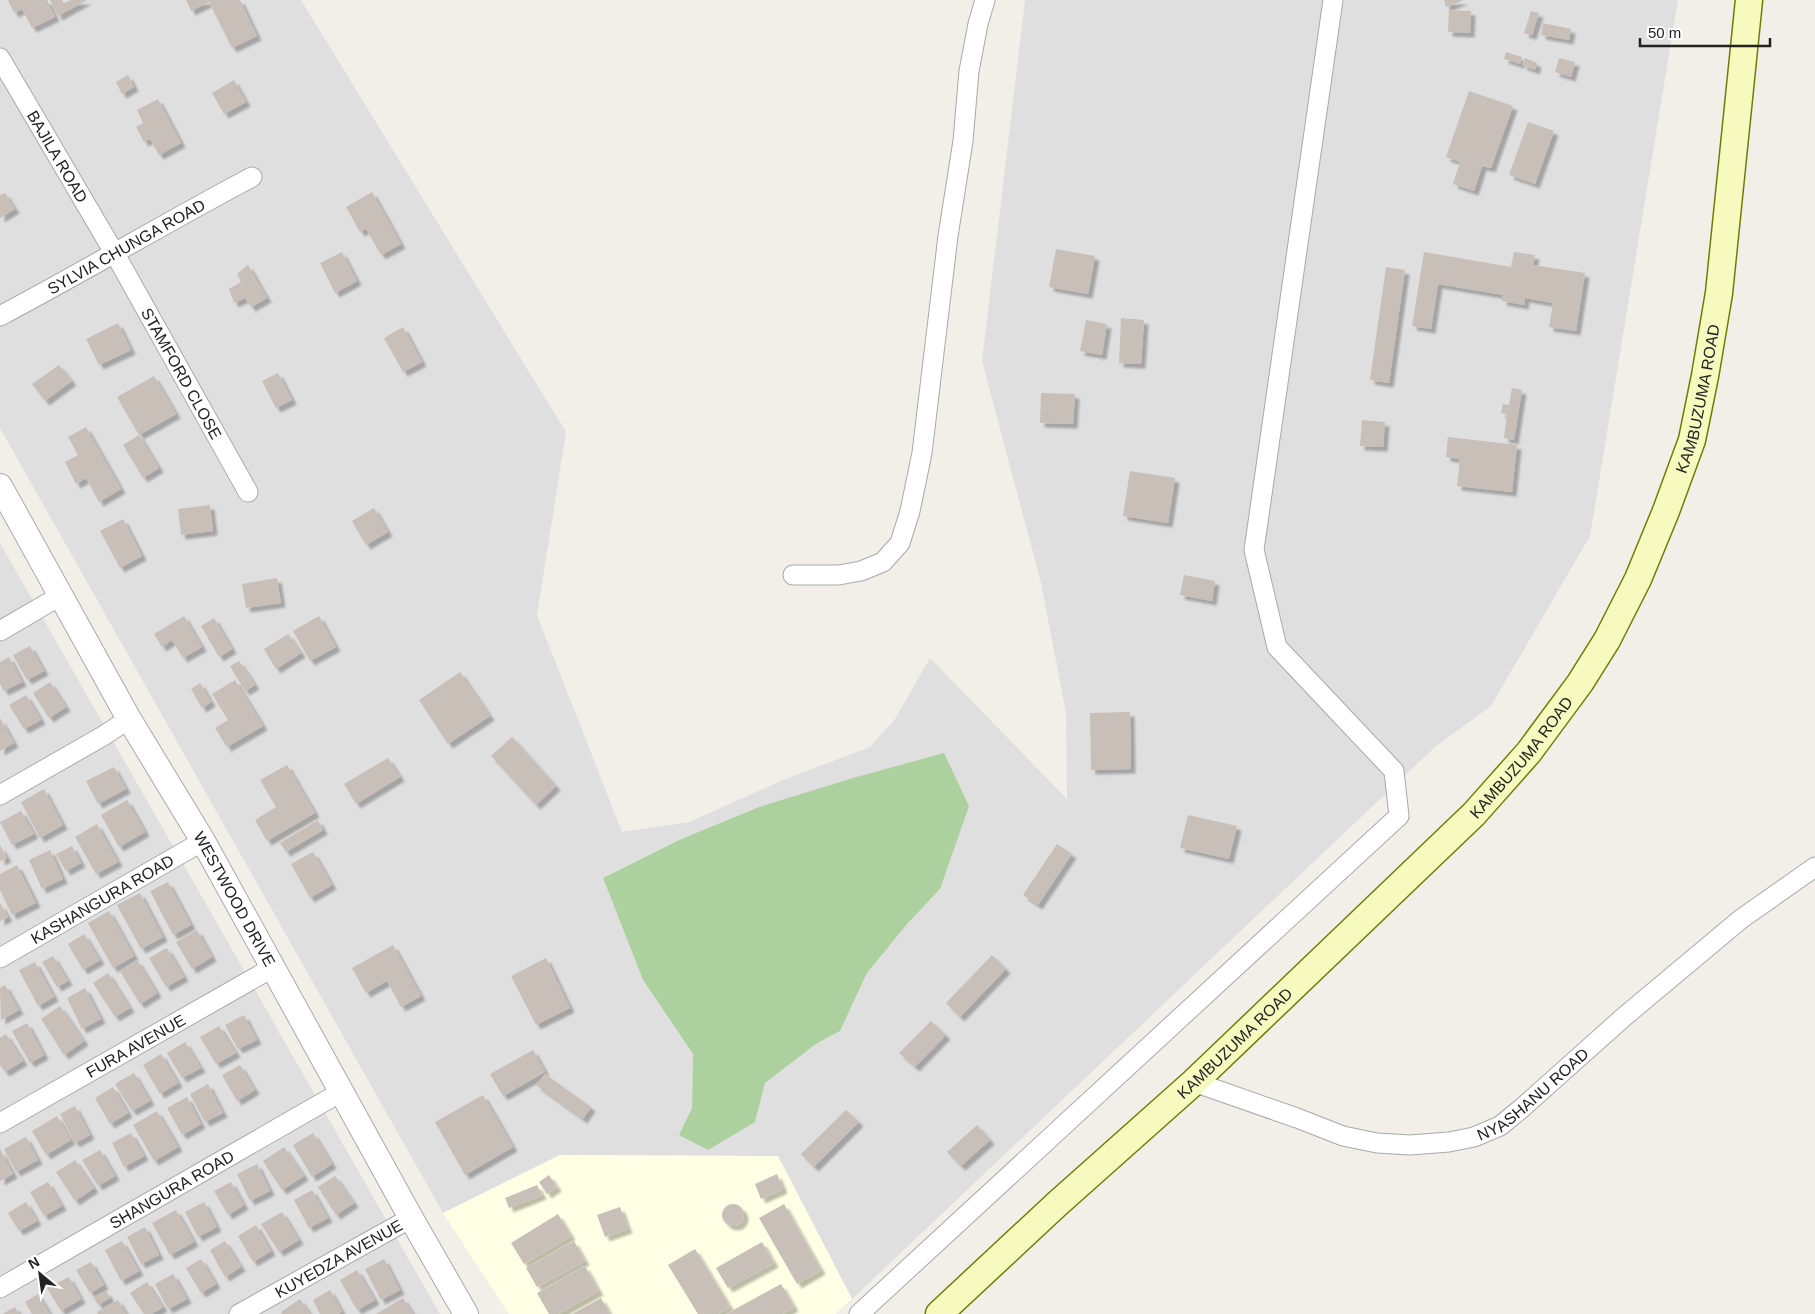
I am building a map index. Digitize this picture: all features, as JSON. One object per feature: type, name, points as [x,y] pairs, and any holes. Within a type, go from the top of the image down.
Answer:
[{"type":"main road","name":"KAMBUZUMA ROAD","points":[[939,1314],[1057,1204],[1194,1082],[1474,814],[1529,752],[1580,683],[1607,640],[1638,579],[1692,440],[1705,376],[1718,293],[1749,0]]},
{"type":"street","points":[[793,575],[861,572],[883,562],[900,543],[910,511],[922,453],[948,236],[962,142],[969,71],[978,24],[985,0]]},
{"type":"street","points":[[859,1314],[1399,816],[1394,771],[1278,647],[1254,550],[1333,0]]},
{"type":"street","name":"BAJILA ROAD","points":[[0,58],[115,254]]},
{"type":"street","name":"SYLVIA CHUNGA ROAD","points":[[0,316],[115,254],[178,216],[252,177]]},
{"type":"street","name":"STAMFORD CLOSE","points":[[115,254],[248,492]]},
{"type":"street","name":"WESTWOOD DRIVE","points":[[0,486],[129,719],[203,841],[466,1314]]},
{"type":"street","points":[[0,632],[60,596]]},
{"type":"street","points":[[0,795],[129,719]]},
{"type":"street","name":"KASHANGURA ROAD","points":[[0,958],[203,841]]},
{"type":"street","name":"NYASHANU ROAD","points":[[1194,1082],[1343,1136],[1377,1143],[1410,1145],[1474,1138],[1500,1126],[1624,1016],[1741,919],[1815,867]]},
{"type":"street","name":"FURA AVENUE","points":[[0,1123],[272,968]]},
{"type":"street","name":"SHANGURA ROAD","points":[[0,1288],[341,1092]]},
{"type":"street","name":"KUYEDZA AVENUE","points":[[239,1314],[411,1218]]},
{"type":"shaded area","points":[[0,0],[301,0],[566,432],[537,615],[622,832],[689,822],[783,780],[870,747],[895,719],[930,658],[1067,799],[1066,713],[1041,583],[982,361],[1025,0],[1678,0],[1590,536],[1491,706],[1435,747],[852,1299],[778,1156],[560,1155],[443,1213],[0,428]],"holes":[[[800,796],[940,889],[908,923],[867,973],[840,1031],[816,1044],[765,1083],[755,1122],[679,1135],[692,1108],[693,1054],[643,980],[603,878],[679,840],[759,807]]]},
{"type":"shaded area","points":[[0,543],[440,1314],[0,1314]]},
{"type":"shaded area","points":[[560,1155],[778,1156],[852,1299],[835,1314],[509,1314],[443,1213]]},
{"type":"green space","points":[[944,753],[969,806],[940,889],[908,923],[867,973],[840,1031],[816,1044],[765,1083],[755,1122],[708,1150],[679,1135],[692,1108],[693,1054],[643,980],[603,878],[679,840],[759,807]]},
{"type":"building","points":[[8,0],[47,0],[55,17],[32,28],[22,9],[14,13]]},
{"type":"building","points":[[50,0],[62,0],[64,3],[71,0],[87,0],[58,16]]},
{"type":"building","points":[[186,0],[240,0],[257,36],[232,48],[209,2],[191,11]]},
{"type":"building","points":[[1444,0],[1464,0],[1446,7]]},
{"type":"building","points":[[1449,10],[1471,11],[1470,33],[1448,32]]},
{"type":"building","points":[[1531,11],[1539,13],[1532,35],[1524,33]]},
{"type":"building","points":[[1543,23],[1571,29],[1569,40],[1541,35]]},
{"type":"building","points":[[1506,52],[1522,57],[1520,64],[1504,59]]},
{"type":"building","points":[[1525,58],[1537,63],[1535,70],[1522,65]]},
{"type":"building","points":[[1559,58],[1575,62],[1571,77],[1555,72]]},
{"type":"building","points":[[128,75],[134,87],[122,94],[116,82]]},
{"type":"building","points":[[234,80],[246,102],[224,114],[212,93]]},
{"type":"building","points":[[1469,91],[1513,106],[1491,168],[1482,166],[1474,191],[1453,184],[1460,162],[1446,157]]},
{"type":"building","points":[[158,99],[181,143],[159,155],[150,139],[144,142],[136,127],[143,123],[137,110]]},
{"type":"building","points":[[1528,122],[1554,131],[1535,184],[1509,175]]},
{"type":"building","points":[[372,192],[401,244],[381,255],[366,229],[360,232],[346,207]]},
{"type":"building","points":[[5,193],[15,209],[0,218],[0,195]]},
{"type":"building","points":[[1056,249],[1095,256],[1088,294],[1049,287]]},
{"type":"building","points":[[342,252],[357,281],[335,293],[320,263]]},
{"type":"building","points":[[1424,252],[1511,267],[1514,252],[1535,255],[1533,265],[1585,273],[1576,331],[1549,327],[1553,303],[1525,298],[1524,305],[1502,301],[1503,295],[1438,284],[1431,329],[1412,326]]},
{"type":"building","points":[[248,265],[267,298],[251,307],[245,298],[234,303],[229,289],[241,282],[237,274]]},
{"type":"building","points":[[1386,267],[1405,270],[1389,383],[1370,380]]},
{"type":"building","points":[[1121,318],[1144,320],[1141,364],[1119,363]]},
{"type":"building","points":[[1086,320],[1107,324],[1102,355],[1080,351]]},
{"type":"building","points":[[118,323],[131,350],[99,365],[86,339]]},
{"type":"building","points":[[403,327],[422,362],[403,372],[384,338]]},
{"type":"building","points":[[59,365],[72,381],[45,401],[32,384]]},
{"type":"building","points":[[278,373],[292,400],[276,408],[262,381]]},
{"type":"building","points":[[154,376],[176,414],[139,435],[117,397]]},
{"type":"building","points":[[1512,388],[1522,390],[1514,440],[1504,438],[1507,414],[1501,413],[1503,404],[1509,405]]},
{"type":"building","points":[[1041,393],[1075,394],[1073,424],[1040,423]]},
{"type":"building","points":[[1362,420],[1385,422],[1383,447],[1360,446]]},
{"type":"building","points":[[86,427],[121,489],[99,502],[86,478],[76,484],[65,462],[78,455],[68,437]]},
{"type":"building","points":[[139,435],[159,468],[143,478],[123,445]]},
{"type":"building","points":[[1448,437],[1517,445],[1512,492],[1457,486],[1460,459],[1446,457]]},
{"type":"building","points":[[1130,471],[1175,478],[1168,523],[1123,516]]},
{"type":"building","points":[[210,505],[213,531],[181,535],[178,509]]},
{"type":"building","points":[[374,508],[388,532],[366,545],[352,521]]},
{"type":"building","points":[[123,519],[142,556],[120,568],[100,531]]},
{"type":"building","points":[[1184,575],[1215,581],[1212,601],[1180,595]]},
{"type":"building","points":[[277,578],[281,603],[246,608],[242,584]]},
{"type":"building","points":[[184,616],[202,647],[183,658],[172,640],[162,647],[154,634]]},
{"type":"building","points":[[319,616],[336,647],[310,661],[293,631]]},
{"type":"building","points":[[214,618],[232,649],[219,657],[201,626]]},
{"type":"building","points":[[288,634],[301,653],[276,669],[264,649]]},
{"type":"building","points":[[30,646],[44,671],[27,680],[13,655]]},
{"type":"building","points":[[9,657],[22,682],[4,691],[0,684],[0,662]]},
{"type":"building","points":[[239,661],[255,685],[245,691],[230,666]]},
{"type":"building","points":[[460,672],[490,716],[448,744],[419,700]]},
{"type":"building","points":[[235,680],[263,726],[227,747],[215,728],[228,720],[212,694]]},
{"type":"building","points":[[50,682],[66,707],[49,718],[33,693]]},
{"type":"building","points":[[200,683],[211,702],[202,708],[191,689]]},
{"type":"building","points":[[26,695],[41,720],[24,729],[9,705]]},
{"type":"building","points":[[1130,712],[1131,769],[1091,770],[1090,713]]},
{"type":"building","points":[[0,718],[14,743],[0,751]]},
{"type":"building","points":[[512,737],[556,786],[536,805],[491,756]]},
{"type":"building","points":[[388,758],[400,777],[356,804],[344,784]]},
{"type":"building","points":[[287,765],[315,813],[267,841],[255,820],[276,807],[260,780]]},
{"type":"building","points":[[114,767],[126,789],[98,804],[86,781]]},
{"type":"building","points":[[44,789],[63,825],[40,838],[21,802]]},
{"type":"building","points":[[127,800],[145,832],[119,847],[101,815]]},
{"type":"building","points":[[21,811],[34,834],[12,845],[0,822]]},
{"type":"building","points":[[1188,815],[1237,826],[1229,859],[1180,848]]},
{"type":"building","points":[[318,820],[323,830],[286,852],[280,843]]},
{"type":"building","points":[[97,824],[118,862],[96,874],[75,837]]},
{"type":"building","points":[[1057,844],[1072,854],[1038,905],[1023,895]]},
{"type":"building","points":[[0,845],[7,858],[0,861]]},
{"type":"building","points":[[72,846],[81,863],[66,871],[56,854]]},
{"type":"building","points":[[50,850],[63,879],[42,889],[29,860]]},
{"type":"building","points":[[313,852],[332,885],[310,898],[291,864]]},
{"type":"building","points":[[17,865],[36,903],[12,915],[0,890],[0,874]]},
{"type":"building","points":[[168,882],[191,925],[173,935],[150,891]]},
{"type":"building","points":[[140,893],[163,937],[141,949],[117,905]]},
{"type":"building","points":[[0,903],[8,917],[0,921]]},
{"type":"building","points":[[109,911],[134,956],[113,968],[88,923]]},
{"type":"building","points":[[197,930],[212,957],[192,969],[176,942]]},
{"type":"building","points":[[84,934],[100,960],[83,970],[68,944]]},
{"type":"building","points":[[393,945],[421,996],[401,1007],[387,981],[366,993],[352,968]]},
{"type":"building","points":[[167,948],[184,977],[166,987],[149,958]]},
{"type":"building","points":[[992,955],[1006,969],[960,1017],[946,1003]]},
{"type":"building","points":[[53,956],[68,981],[57,987],[42,962]]},
{"type":"building","points":[[546,958],[570,1008],[536,1025],[511,976]]},
{"type":"building","points":[[137,960],[157,993],[140,1004],[120,971]]},
{"type":"building","points":[[35,962],[54,997],[38,1006],[19,970]]},
{"type":"building","points":[[108,973],[130,1008],[115,1017],[93,983]]},
{"type":"building","points":[[5,985],[19,1010],[1,1020],[0,988]]},
{"type":"building","points":[[85,988],[101,1019],[82,1029],[67,998]]},
{"type":"building","points":[[60,1006],[84,1041],[64,1055],[41,1019]]},
{"type":"building","points":[[244,1015],[257,1040],[238,1049],[225,1025]]},
{"type":"building","points":[[931,1021],[946,1035],[915,1067],[899,1053]]},
{"type":"building","points":[[27,1023],[44,1055],[30,1063],[12,1031]]},
{"type":"building","points":[[219,1026],[236,1053],[216,1064],[200,1037]]},
{"type":"building","points":[[6,1034],[23,1061],[5,1072],[0,1065],[0,1038]]},
{"type":"building","points":[[185,1042],[201,1068],[182,1078],[167,1053]]},
{"type":"building","points":[[533,1050],[545,1072],[503,1096],[490,1074]]},
{"type":"building","points":[[161,1054],[178,1083],[160,1094],[143,1065]]},
{"type":"building","points":[[240,1065],[255,1090],[237,1101],[222,1075]]},
{"type":"building","points":[[134,1073],[150,1101],[132,1111],[115,1084]]},
{"type":"building","points":[[545,1074],[591,1107],[583,1119],[536,1085]]},
{"type":"building","points":[[208,1084],[223,1113],[205,1122],[190,1094]]},
{"type":"building","points":[[113,1087],[128,1113],[110,1124],[95,1098]]},
{"type":"building","points":[[483,1095],[513,1147],[465,1175],[435,1122]]},
{"type":"building","points":[[187,1097],[201,1124],[182,1135],[167,1108]]},
{"type":"building","points":[[75,1106],[90,1135],[75,1143],[60,1114]]},
{"type":"building","points":[[846,1110],[859,1122],[814,1167],[801,1154]]},
{"type":"building","points":[[157,1111],[178,1147],[154,1161],[133,1125]]},
{"type":"building","points":[[57,1116],[71,1140],[46,1155],[32,1131]]},
{"type":"building","points":[[977,1125],[990,1140],[961,1166],[947,1152]]},
{"type":"building","points":[[131,1133],[144,1156],[124,1167],[112,1143]]},
{"type":"building","points":[[313,1133],[332,1164],[312,1177],[293,1145]]},
{"type":"building","points":[[26,1137],[38,1160],[16,1172],[4,1149]]},
{"type":"building","points":[[284,1147],[304,1176],[282,1190],[263,1161]]},
{"type":"building","points":[[0,1149],[13,1174],[0,1181]]},
{"type":"building","points":[[100,1150],[115,1176],[98,1186],[82,1160]]},
{"type":"building","points":[[75,1160],[94,1188],[75,1201],[56,1172]]},
{"type":"building","points":[[257,1164],[270,1191],[250,1201],[237,1174]]},
{"type":"building","points":[[777,1174],[783,1189],[761,1199],[755,1184]]},
{"type":"building","points":[[549,1175],[557,1187],[547,1194],[539,1182]]},
{"type":"building","points":[[335,1176],[354,1203],[336,1215],[318,1187]]},
{"type":"building","points":[[48,1182],[62,1206],[44,1216],[30,1192]]},
{"type":"building","points":[[231,1182],[244,1205],[228,1215],[214,1191]]},
{"type":"building","points":[[537,1185],[542,1195],[509,1208],[505,1198]]},
{"type":"building","points":[[312,1190],[328,1218],[309,1228],[294,1200]]},
{"type":"building","points":[[26,1202],[37,1221],[19,1231],[8,1213]]},
{"type":"building","points":[[204,1202],[217,1227],[198,1237],[185,1212]]},
{"type":"building","points":[[733,1204],[741,1207],[744,1215],[741,1223],[733,1226],[725,1223],[722,1215],[725,1207]]},
{"type":"building","points":[[784,1204],[821,1270],[797,1284],[759,1218]]},
{"type":"building","points":[[620,1207],[628,1229],[605,1237],[597,1215]]},
{"type":"building","points":[[176,1210],[194,1242],[170,1255],[152,1223]]},
{"type":"building","points":[[282,1212],[299,1240],[279,1252],[261,1224]]},
{"type":"building","points":[[558,1214],[571,1236],[524,1264],[511,1243]]},
{"type":"building","points":[[256,1225],[271,1251],[253,1262],[238,1236]]},
{"type":"building","points":[[145,1227],[159,1255],[141,1264],[127,1237]]},
{"type":"building","points":[[122,1241],[139,1271],[121,1281],[105,1250]]},
{"type":"building","points":[[225,1241],[241,1267],[225,1277],[210,1250]]},
{"type":"building","points":[[574,1241],[585,1261],[537,1287],[526,1268]]},
{"type":"building","points":[[762,1242],[774,1263],[728,1288],[716,1268]]},
{"type":"building","points":[[695,1249],[730,1307],[718,1314],[698,1314],[668,1265]]},
{"type":"building","points":[[201,1259],[216,1284],[201,1293],[186,1268]]},
{"type":"building","points":[[384,1259],[400,1290],[381,1300],[365,1269]]},
{"type":"building","points":[[91,1262],[104,1285],[90,1293],[76,1270]]},
{"type":"building","points":[[585,1266],[599,1291],[558,1314],[549,1314],[537,1293]]},
{"type":"building","points":[[357,1270],[375,1300],[357,1310],[340,1280]]},
{"type":"building","points":[[173,1274],[187,1299],[168,1309],[155,1284]]},
{"type":"building","points":[[69,1277],[81,1299],[61,1311],[47,1288]]},
{"type":"building","points":[[147,1282],[163,1307],[152,1314],[144,1314],[130,1293]]},
{"type":"building","points":[[781,1284],[794,1307],[782,1314],[726,1314]]},
{"type":"building","points":[[330,1290],[342,1312],[338,1314],[320,1314],[313,1300]]},
{"type":"building","points":[[106,1291],[110,1298],[98,1305],[94,1298]]},
{"type":"building","points":[[38,1294],[50,1314],[32,1314],[25,1302]]},
{"type":"building","points":[[403,1298],[413,1314],[375,1314],[383,1310]]},
{"type":"building","points":[[601,1298],[610,1314],[572,1314]]},
{"type":"building","points":[[300,1299],[310,1314],[282,1314],[281,1312]]},
{"type":"building","points":[[118,1300],[126,1314],[98,1314],[97,1312]]},
{"type":"building","points":[[15,1307],[19,1314],[2,1314]]}]
